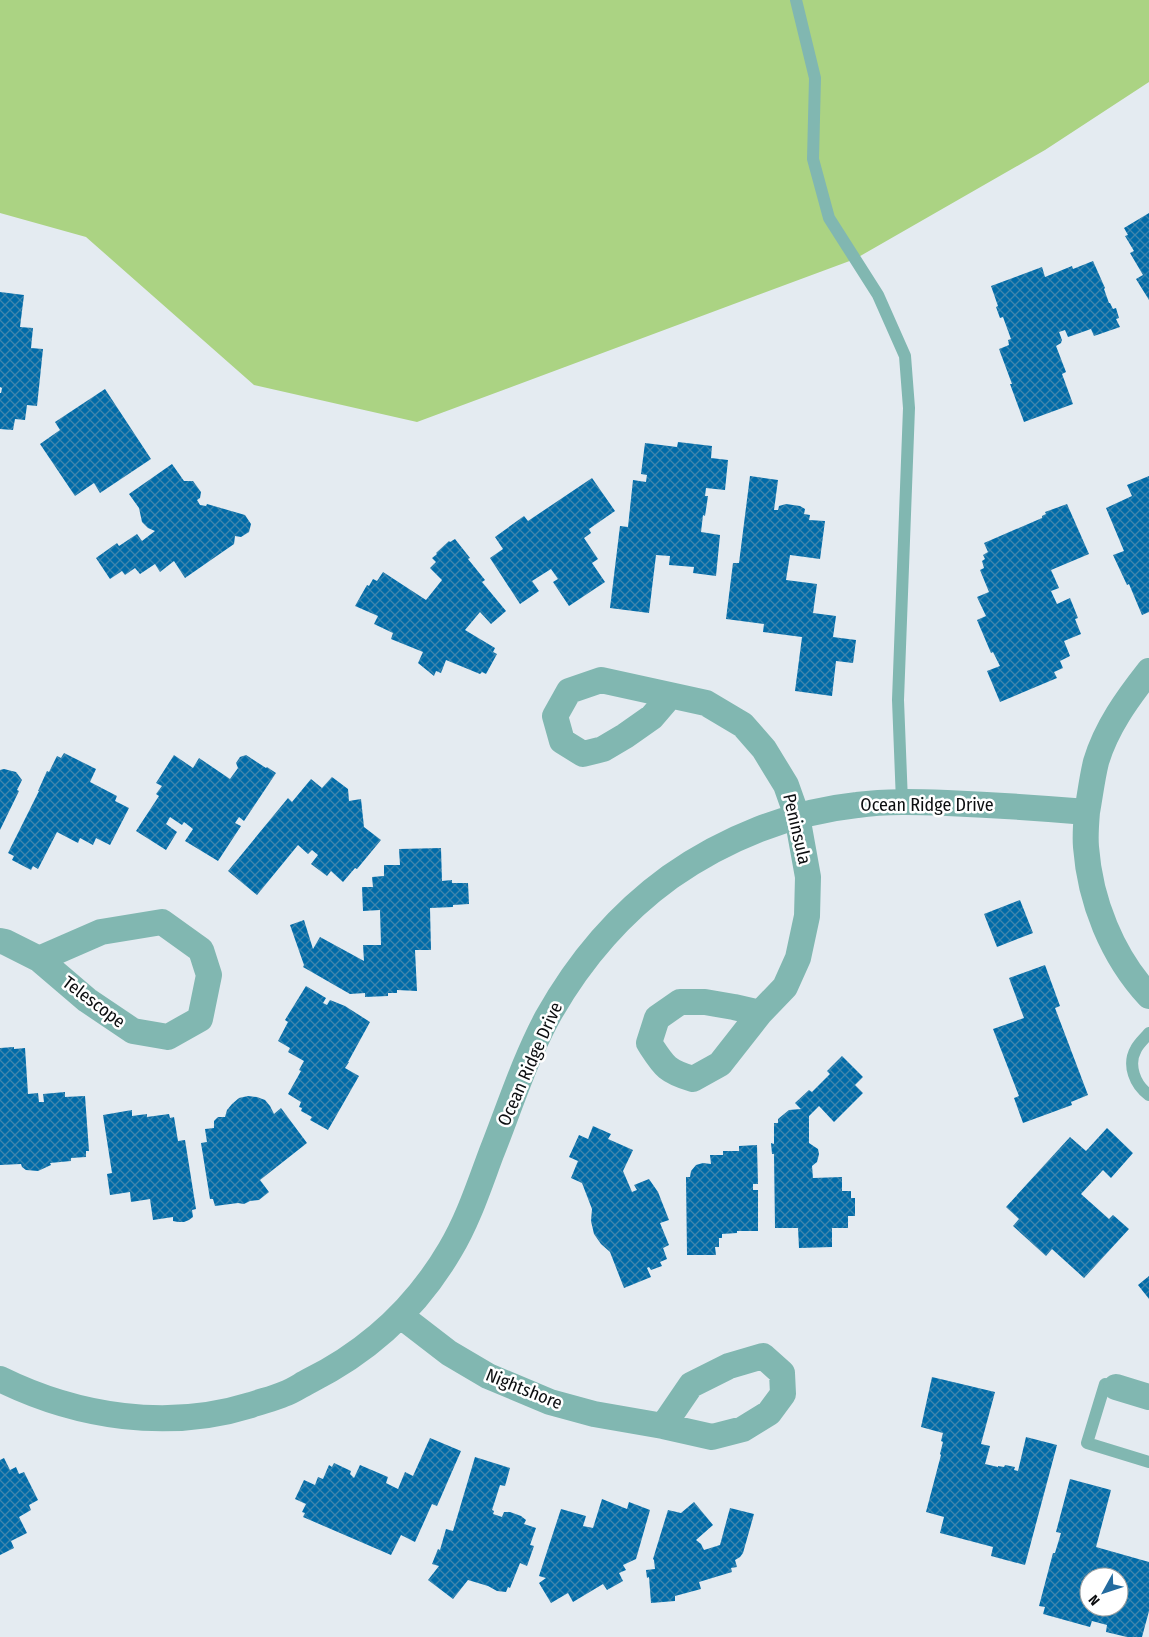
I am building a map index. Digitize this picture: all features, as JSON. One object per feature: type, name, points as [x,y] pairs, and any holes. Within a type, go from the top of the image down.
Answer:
[{"type":"street","points":[[1149,672],[1130,694],[1110,727],[1096,762],[1087,812],[1086,847],[1091,884],[1102,920],[1118,955],[1149,996]]},
{"type":"street","name":"Peninsula","points":[[670,696],[706,703],[743,725],[764,748],[786,785],[797,816],[808,876],[807,916],[798,958],[785,987],[760,1014]]},
{"type":"street","name":"Ocean Ridge Drive","points":[[0,1379],[43,1398],[94,1412],[146,1418],[182,1418],[234,1410],[284,1394],[331,1370],[375,1340],[401,1316],[420,1294],[450,1251],[466,1220],[545,1021],[566,985],[605,935],[635,905],[668,878],[741,836],[797,816],[856,805],[902,802],[1002,805],[1087,812]]},
{"type":"street","name":"Telescope","points":[[0,941],[39,959],[87,1000],[133,1031],[168,1037],[200,1019],[209,975],[201,950],[162,922],[101,932],[39,959]]},
{"type":"street","name":"Nightshore","points":[[401,1316],[449,1353],[488,1376],[541,1398],[594,1414],[663,1426]]},
{"type":"street","points":[[1116,1387],[1149,1397]]},
{"type":"lane","points":[[796,0],[815,78],[814,160],[829,218],[878,295],[905,356],[909,408],[898,700],[902,802]]},
{"type":"lane","points":[[1149,1033],[1135,1049],[1131,1064],[1135,1079],[1149,1095]]},
{"type":"lane","points":[[1116,1387],[1105,1384],[1087,1443],[1149,1462]]},
{"type":"green space","points":[[0,0],[1149,0],[1149,82],[1045,150],[855,259],[417,422],[254,385],[86,237],[0,213]]},
{"type":"building","points":[[1149,213],[1149,300],[1136,279],[1143,275],[1130,253],[1134,251],[1125,236],[1128,235],[1124,228]]},
{"type":"building","points":[[1093,261],[1105,288],[1109,303],[1113,309],[1116,308],[1119,318],[1116,319],[1120,327],[1094,336],[1091,329],[1068,337],[1065,330],[1059,332],[1062,340],[1056,346],[1066,372],[1062,374],[1073,404],[1024,422],[999,349],[1009,345],[1008,340],[1011,339],[1003,317],[1000,318],[991,286],[1042,267],[1045,277],[1072,266],[1073,269]]},
{"type":"building","points":[[0,292],[24,295],[20,327],[33,328],[31,348],[43,349],[37,406],[27,405],[25,420],[15,419],[13,430],[0,429],[0,393],[2,388],[0,387]]},
{"type":"building","points":[[105,389],[151,459],[100,493],[94,483],[75,496],[40,444],[60,430],[55,422]]},
{"type":"building","points":[[678,442],[712,446],[711,458],[728,460],[725,490],[706,488],[705,496],[708,496],[701,532],[720,535],[716,576],[693,573],[694,567],[669,565],[670,556],[656,555],[649,613],[610,608],[620,526],[628,527],[633,480],[646,482],[647,475],[641,474],[645,443],[677,447]]},
{"type":"building","points":[[172,464],[184,481],[193,481],[201,492],[200,498],[197,500],[200,505],[206,506],[207,504],[245,515],[251,524],[249,532],[241,537],[235,536],[234,544],[185,578],[174,561],[160,572],[155,564],[140,574],[135,568],[125,575],[122,571],[110,579],[96,558],[117,543],[119,546],[137,534],[142,541],[155,531],[148,528],[142,522],[139,508],[129,494]]},
{"type":"building","points":[[750,476],[778,480],[774,510],[778,510],[779,506],[786,504],[800,506],[805,509],[804,514],[810,515],[809,520],[825,521],[820,559],[790,555],[786,580],[817,584],[813,613],[836,616],[833,637],[856,640],[853,663],[836,661],[832,696],[795,691],[802,637],[763,632],[764,624],[726,619],[733,563],[739,563]]},
{"type":"building","points":[[1149,476],[1149,612],[1142,615],[1129,584],[1127,585],[1113,555],[1124,551],[1106,508],[1132,496],[1127,485]]},
{"type":"building","points":[[592,478],[615,511],[589,529],[591,533],[584,538],[598,559],[592,563],[605,582],[569,606],[553,582],[558,579],[551,569],[532,581],[539,591],[520,604],[490,558],[503,549],[495,537],[524,516],[528,521]]},
{"type":"building","points":[[1067,504],[1089,554],[1051,570],[1059,588],[1051,591],[1057,604],[1070,598],[1078,618],[1075,619],[1081,634],[1064,641],[1070,656],[1060,661],[1063,668],[1054,672],[1057,678],[1000,702],[987,671],[1000,666],[993,652],[991,653],[977,620],[986,616],[977,597],[989,592],[980,570],[984,568],[982,561],[985,559],[983,555],[988,552],[984,543],[1042,518],[1046,514],[1045,512]]},
{"type":"building","points":[[455,539],[485,580],[482,582],[506,611],[491,624],[480,612],[465,630],[495,648],[493,652],[497,654],[486,674],[482,672],[480,674],[446,660],[441,673],[436,671],[434,676],[418,663],[423,652],[391,639],[393,633],[374,624],[378,616],[355,606],[367,585],[369,586],[373,579],[377,581],[383,572],[426,600],[442,580],[430,568],[436,562],[432,558],[449,541]]},
{"type":"building","points":[[64,753],[96,769],[90,782],[117,796],[115,801],[129,808],[110,845],[96,838],[93,845],[80,838],[78,843],[57,832],[38,869],[33,866],[31,870],[12,860],[14,856],[8,853],[47,771],[49,772],[57,756],[61,758]]},
{"type":"building","points":[[174,755],[193,768],[199,758],[230,779],[238,768],[236,763],[240,757],[246,755],[276,773],[244,821],[239,817],[235,823],[241,826],[218,861],[185,841],[193,829],[184,822],[182,825],[170,817],[166,824],[177,832],[166,850],[136,831],[159,796],[156,794],[162,786],[156,783]]},
{"type":"building","points":[[0,770],[16,772],[22,780],[17,790],[19,791],[0,830]]},
{"type":"building","points":[[332,777],[348,789],[349,801],[361,799],[364,827],[381,840],[357,869],[355,868],[343,882],[331,871],[327,876],[311,864],[318,855],[312,850],[308,854],[298,845],[257,895],[228,871],[288,798],[292,802],[311,779],[322,788]]},
{"type":"building","points":[[441,848],[442,881],[452,880],[452,883],[468,883],[469,904],[430,908],[431,950],[415,950],[417,991],[397,990],[397,993],[388,993],[388,996],[365,997],[365,993],[350,994],[303,967],[304,965],[290,925],[304,920],[313,949],[320,937],[364,961],[363,945],[381,945],[380,910],[363,911],[362,887],[373,887],[372,877],[384,876],[384,865],[400,865],[399,849]]},
{"type":"building","points":[[1020,900],[1033,933],[997,947],[984,914]]},
{"type":"building","points":[[1045,965],[1060,1006],[1055,1008],[1088,1095],[1071,1102],[1072,1105],[1023,1123],[1014,1098],[1019,1096],[993,1029],[1024,1018],[1009,978]]},
{"type":"building","points":[[306,986],[326,998],[323,1003],[327,1005],[330,1000],[345,1006],[370,1022],[345,1068],[359,1076],[328,1130],[310,1120],[312,1117],[301,1111],[302,1108],[299,1107],[301,1102],[288,1094],[301,1071],[299,1070],[304,1061],[288,1052],[290,1048],[278,1041],[288,1022],[285,1020]]},
{"type":"building","points":[[14,1047],[14,1049],[25,1048],[28,1094],[38,1093],[39,1102],[44,1102],[43,1094],[65,1092],[65,1097],[85,1096],[89,1151],[86,1151],[86,1157],[50,1163],[51,1165],[38,1171],[26,1170],[21,1164],[0,1165],[0,1048]]},
{"type":"building","points":[[842,1056],[863,1077],[855,1085],[863,1093],[834,1122],[819,1106],[809,1116],[809,1143],[818,1149],[819,1154],[817,1162],[812,1166],[813,1178],[842,1177],[842,1191],[851,1191],[851,1198],[855,1198],[855,1216],[848,1216],[848,1228],[832,1228],[832,1247],[799,1248],[798,1228],[775,1228],[774,1154],[772,1154],[771,1143],[774,1144],[774,1123],[778,1123],[778,1119],[789,1110],[801,1109],[795,1103],[809,1090],[812,1092],[830,1074],[827,1071]]},
{"type":"building","points":[[248,1096],[265,1100],[274,1114],[281,1108],[307,1143],[260,1180],[269,1192],[259,1200],[244,1204],[215,1206],[213,1199],[210,1199],[201,1143],[207,1142],[205,1129],[214,1128],[214,1121],[218,1117],[225,1117],[227,1110],[232,1104],[239,1098]]},
{"type":"building","points":[[132,1110],[132,1116],[147,1114],[147,1117],[169,1114],[170,1118],[174,1117],[178,1141],[185,1140],[196,1209],[192,1210],[193,1217],[189,1220],[178,1222],[173,1221],[173,1217],[153,1220],[150,1199],[131,1202],[130,1192],[110,1195],[107,1174],[112,1173],[103,1115]]},
{"type":"building","points":[[593,1126],[611,1134],[608,1139],[633,1150],[623,1171],[632,1192],[637,1190],[634,1185],[649,1179],[658,1192],[669,1220],[660,1223],[669,1245],[663,1248],[667,1259],[660,1262],[662,1266],[651,1270],[649,1267],[647,1268],[651,1277],[624,1288],[610,1252],[594,1234],[591,1221],[592,1209],[582,1183],[571,1178],[578,1161],[569,1157],[579,1135],[588,1139]]},
{"type":"building","points":[[1107,1128],[1133,1153],[1111,1178],[1103,1170],[1081,1194],[1109,1219],[1113,1215],[1129,1229],[1084,1278],[1052,1249],[1046,1256],[1013,1226],[1019,1219],[1006,1207],[1070,1137],[1086,1151]]},
{"type":"building","points":[[757,1145],[758,1184],[753,1184],[753,1190],[758,1190],[758,1231],[737,1231],[737,1233],[722,1234],[722,1238],[719,1238],[719,1247],[715,1247],[716,1255],[687,1255],[686,1177],[690,1177],[691,1171],[696,1165],[703,1163],[711,1164],[710,1155],[723,1155],[723,1151],[739,1151],[739,1146]]},
{"type":"building","points":[[1149,1276],[1149,1299],[1138,1285]]},
{"type":"building","points":[[932,1377],[995,1392],[981,1444],[990,1446],[985,1464],[998,1467],[1004,1467],[1005,1465],[1015,1467],[1014,1470],[1018,1471],[1026,1437],[1057,1445],[1025,1565],[991,1556],[993,1547],[940,1533],[944,1517],[926,1512],[943,1442],[941,1441],[943,1433],[921,1427]]},
{"type":"building","points":[[430,1438],[461,1451],[437,1506],[432,1504],[415,1542],[401,1535],[391,1555],[303,1517],[305,1513],[302,1512],[306,1504],[295,1499],[304,1480],[315,1485],[318,1477],[323,1479],[329,1465],[332,1467],[334,1463],[351,1471],[350,1474],[354,1478],[360,1465],[388,1477],[386,1483],[398,1489],[405,1472],[413,1476]]},
{"type":"building","points":[[475,1457],[510,1468],[505,1486],[500,1485],[492,1510],[494,1511],[493,1514],[502,1517],[504,1512],[510,1512],[521,1516],[526,1520],[524,1524],[536,1528],[530,1545],[534,1546],[527,1566],[520,1563],[510,1588],[508,1587],[506,1592],[497,1591],[468,1580],[453,1599],[428,1580],[439,1566],[432,1564],[438,1549],[440,1550],[446,1529],[453,1531]]},
{"type":"building","points":[[4,1458],[10,1470],[16,1467],[19,1474],[24,1472],[38,1500],[29,1505],[31,1510],[19,1517],[27,1533],[11,1541],[14,1548],[0,1555],[0,1460]]},
{"type":"building","points":[[1070,1479],[1111,1490],[1096,1547],[1149,1562],[1149,1611],[1142,1637],[1127,1637],[1106,1632],[1107,1625],[1092,1621],[1090,1627],[1043,1614],[1045,1607],[1039,1606],[1053,1553],[1055,1553],[1061,1533],[1056,1532]]},
{"type":"building","points":[[602,1499],[627,1509],[629,1502],[650,1510],[636,1559],[623,1565],[626,1570],[619,1573],[623,1581],[607,1590],[603,1584],[573,1602],[568,1593],[551,1603],[539,1583],[546,1578],[539,1576],[561,1509],[586,1516],[583,1526],[593,1528]]},
{"type":"building","points":[[694,1502],[713,1525],[696,1540],[704,1550],[720,1545],[730,1508],[754,1514],[743,1553],[735,1560],[737,1567],[731,1568],[732,1572],[699,1582],[701,1589],[675,1596],[675,1601],[651,1603],[649,1577],[647,1578],[646,1570],[655,1569],[653,1559],[668,1510],[681,1513]]}]
